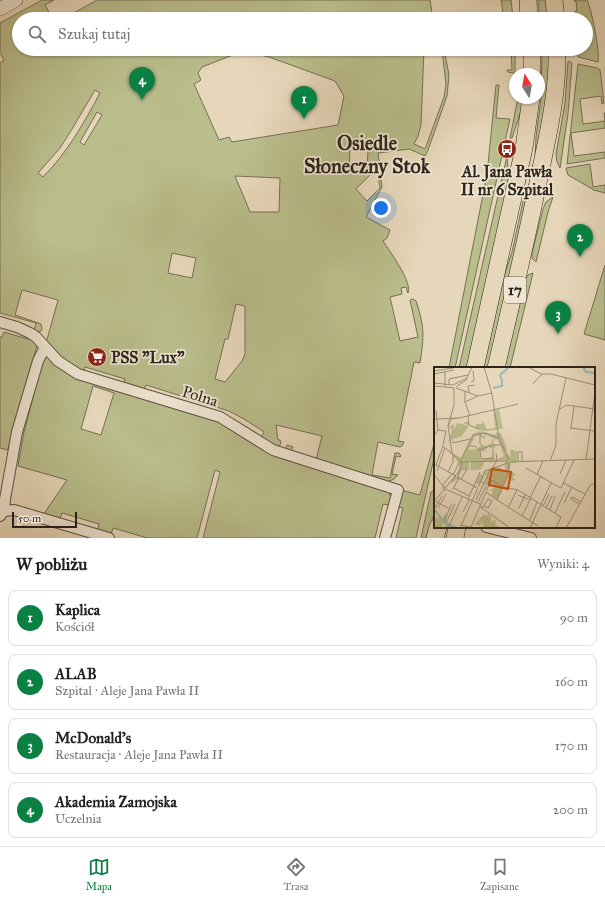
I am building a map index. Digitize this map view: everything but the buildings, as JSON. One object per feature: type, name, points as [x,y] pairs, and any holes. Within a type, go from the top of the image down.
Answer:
[{"type":"highway","points":[[528,0],[529,12]]},
{"type":"highway","points":[[554,0],[555,12]]},
{"type":"highway","points":[[532,56],[532,68]]},
{"type":"highway","name":"17","points":[[496,367],[529,230],[549,137],[555,98],[557,56]]},
{"type":"highway","name":"17","points":[[475,367],[527,133],[530,104]]},
{"type":"highway","points":[[520,166],[541,171]]},
{"type":"highway","points":[[435,538],[438,528]]},
{"type":"highway","points":[[455,538],[457,528]]},
{"type":"street","points":[[0,9],[16,0]]},
{"type":"street","name":"Polna","points":[[0,322],[17,326],[36,337],[58,361],[78,374],[220,417],[273,450],[398,490],[385,538]]},
{"type":"street","points":[[45,347],[38,361],[17,432],[2,513],[14,510],[109,538]]},
{"type":"street","points":[[490,528],[531,538]]},
{"type":"green space","points":[[42,0],[54,0],[45,5],[49,12],[20,12]]},
{"type":"green space","points":[[97,0],[430,0],[432,12],[76,12]]},
{"type":"green space","points":[[501,0],[511,0],[512,12],[503,12]]},
{"type":"green space","points":[[538,0],[550,0],[551,12],[539,12]]},
{"type":"green space","points":[[587,0],[591,12],[575,12],[577,11],[576,1],[574,1]]},
{"type":"green space","points":[[12,16],[12,56],[230,56],[202,67],[198,73],[201,80],[194,84],[219,140],[229,137],[232,142],[338,125],[344,96],[335,81],[265,56],[424,56],[421,125],[414,144],[425,149],[444,97],[446,84],[443,56],[445,56],[449,75],[447,96],[428,150],[425,156],[409,149],[378,153],[382,187],[366,217],[390,230],[387,238],[383,241],[400,267],[409,288],[408,293],[406,287],[401,288],[402,294],[390,297],[400,341],[418,337],[410,300],[413,299],[416,301],[421,318],[423,339],[420,363],[414,362],[398,441],[404,442],[400,447],[378,442],[372,475],[390,478],[395,453],[399,453],[401,456],[396,456],[392,474],[398,475],[394,479],[387,482],[391,497],[401,490],[420,495],[434,444],[434,458],[416,538],[396,538],[403,508],[383,504],[375,538],[203,538],[220,472],[215,470],[197,538],[147,538],[113,528],[111,534],[98,530],[99,524],[62,513],[60,519],[43,515],[67,480],[18,466],[24,432],[42,363],[41,361],[58,300],[22,290],[15,315],[41,324],[41,331],[36,332],[34,330],[36,323],[0,313],[0,63],[4,60],[0,53],[0,23]],"holes":[[[95,90],[100,93],[67,148],[43,177],[38,173],[60,148]],[[97,112],[102,115],[84,145],[80,142]],[[350,148],[368,149],[367,173],[349,172]],[[377,168],[380,188],[367,201],[356,189]],[[235,176],[280,178],[279,212],[250,212]],[[172,253],[196,258],[192,278],[168,273]],[[236,304],[245,306],[245,354],[242,361],[225,382],[215,379],[225,339],[228,339]],[[85,367],[125,379],[123,384],[83,372]],[[146,385],[229,411],[264,432],[261,437],[227,416],[144,390]],[[93,386],[114,393],[101,435],[81,429]],[[276,425],[322,436],[316,460],[291,452],[293,447],[287,445],[285,450],[279,447],[281,443],[280,440],[278,440]]]},
{"type":"green space","points":[[593,22],[598,49],[598,62],[578,57],[593,56]]},
{"type":"green space","points":[[511,56],[515,56],[515,68],[512,68]]},
{"type":"green space","points":[[542,56],[553,56],[552,77],[535,159],[540,104],[545,104],[545,68],[542,68]]},
{"type":"green space","points":[[568,61],[572,63],[568,114],[560,168],[557,162],[556,154],[565,103]]},
{"type":"green space","points":[[578,64],[600,70],[604,103],[602,104],[601,96],[580,99],[583,124],[605,121],[605,128],[571,133],[574,156],[605,152],[605,158],[567,164]]},
{"type":"green space","points":[[496,85],[499,85],[496,118],[510,119],[455,367],[449,367],[487,174]]},
{"type":"green space","points":[[517,104],[523,104],[512,138],[510,138]]},
{"type":"green space","points":[[507,156],[509,185],[471,367],[459,367]]},
{"type":"green space","points":[[590,164],[593,187],[605,185],[605,193],[594,190],[568,175],[566,168]]},
{"type":"green space","points":[[533,179],[489,367],[482,367],[496,301],[512,252],[526,188]]},
{"type":"green space","points":[[553,197],[536,262],[532,258],[532,253],[543,209],[546,202]]},
{"type":"green space","points":[[605,265],[605,340],[584,334]]},
{"type":"green space","points":[[533,273],[510,367],[504,367],[525,280],[528,275]]},
{"type":"green space","points":[[4,332],[38,342],[15,420],[8,450],[0,448],[0,337],[2,337]]},
{"type":"green space","points":[[434,490],[434,514],[426,538],[421,538],[431,492]]},
{"type":"place","name":"Akademia Zamojska","points":[[142,100]]},
{"type":"place","name":"Kaplica","points":[[304,119]]},
{"type":"place","name":"Al. Jana Pawła II nr 6 Szpital","points":[[507,149]]},
{"type":"place","name":"ALAB","points":[[580,257]]},
{"type":"place","name":"McDonald's","points":[[558,334]]},
{"type":"place","name":"PSS \"Lux\"","points":[[97,357]]},
{"type":"district","name":"Osiedle Słoneczny Stok","points":[[367,154]]}]
